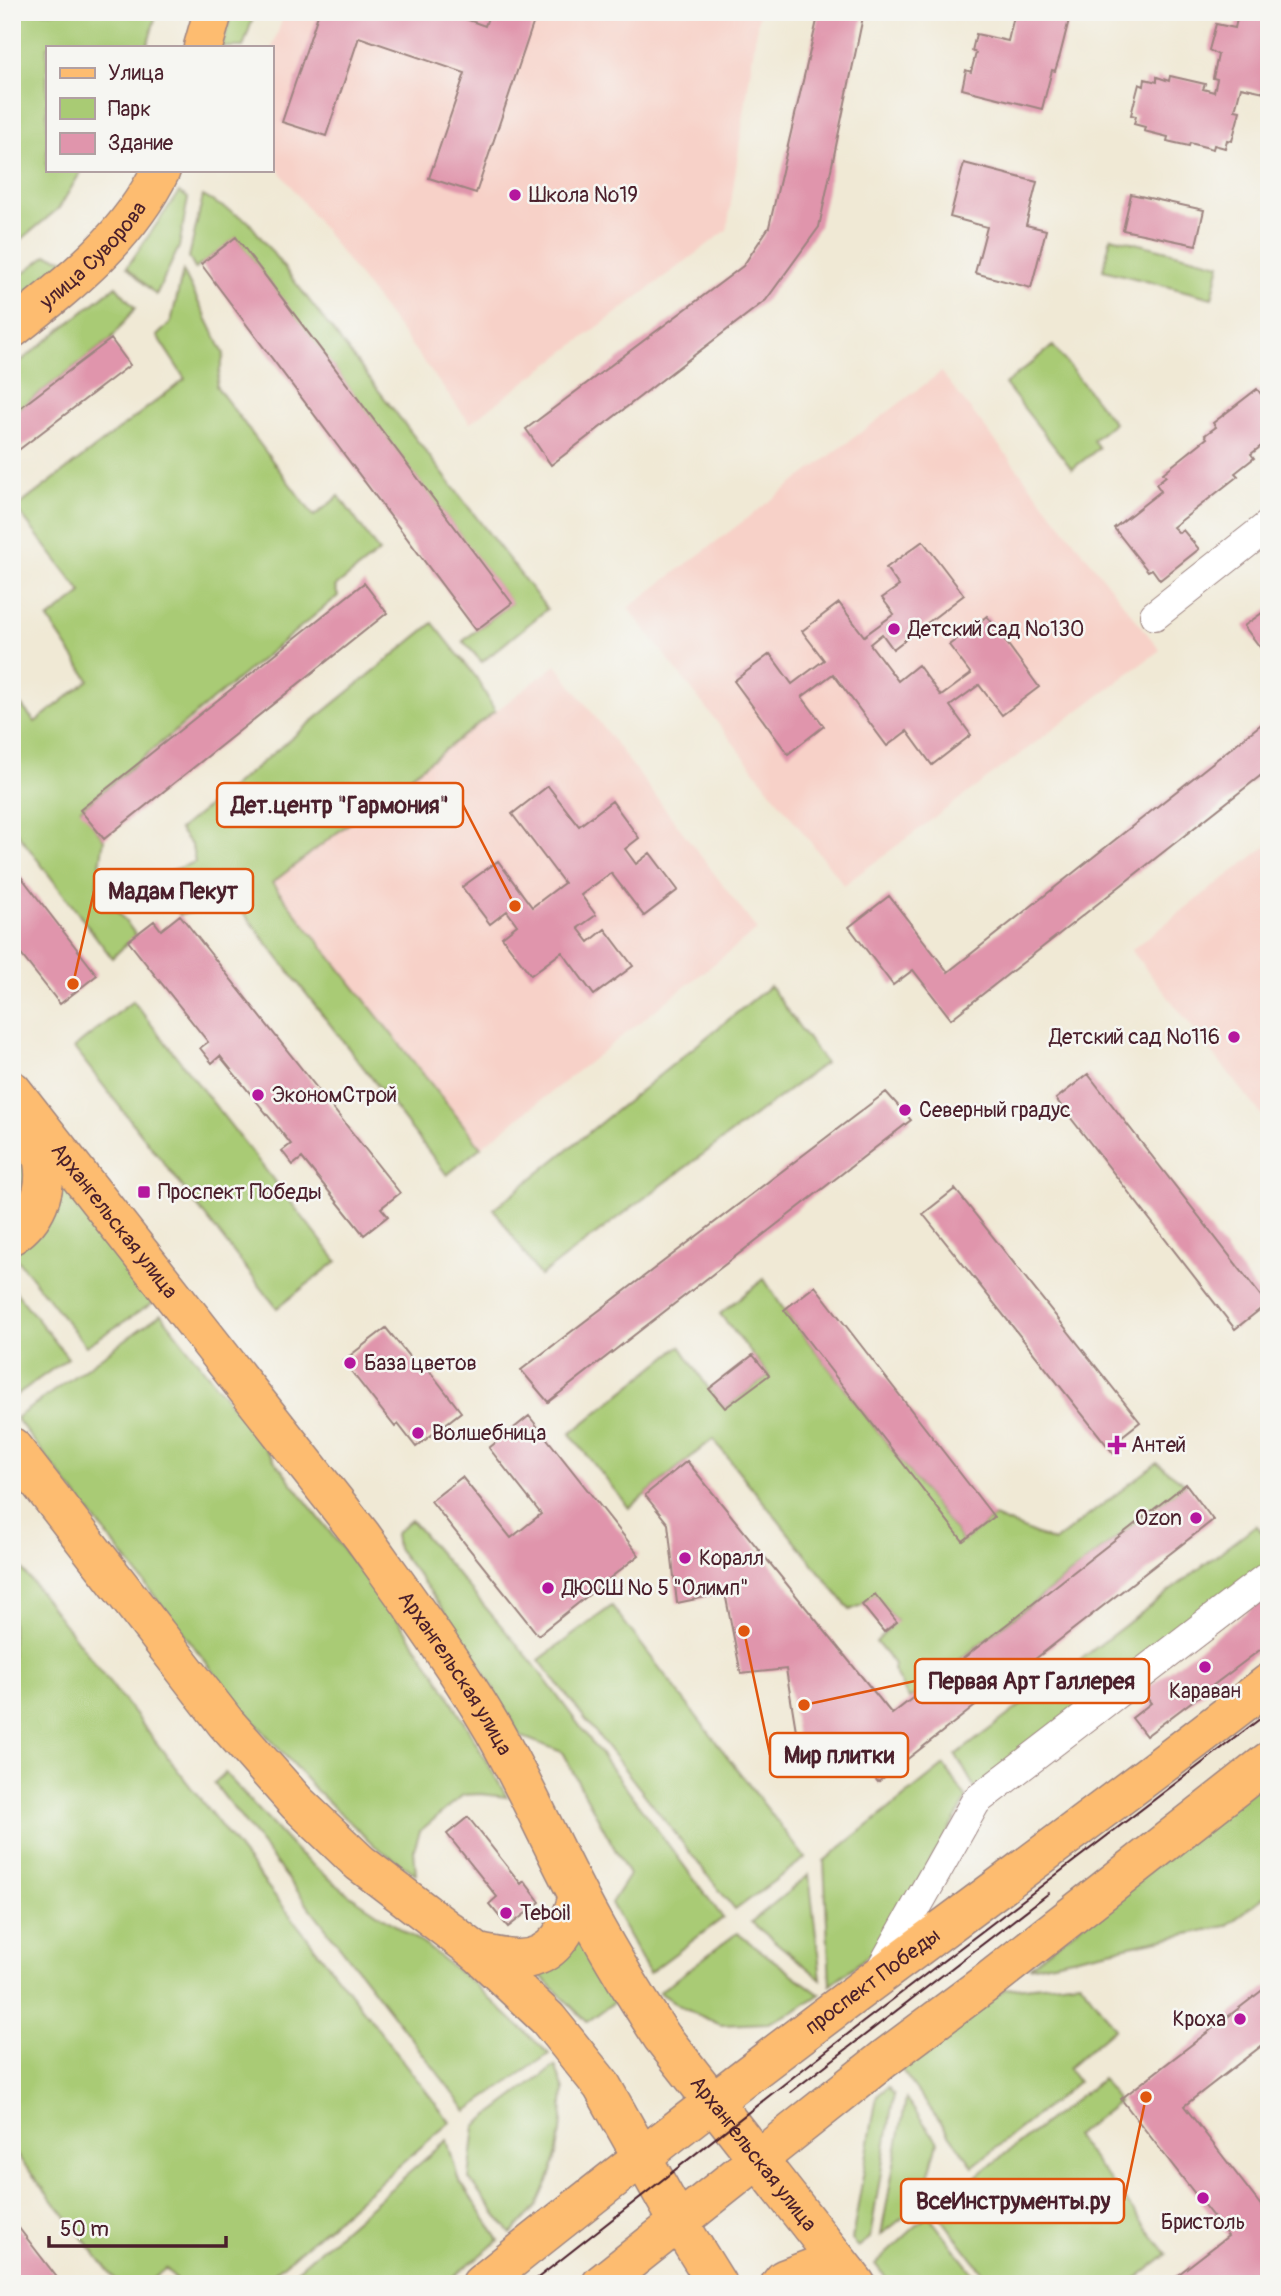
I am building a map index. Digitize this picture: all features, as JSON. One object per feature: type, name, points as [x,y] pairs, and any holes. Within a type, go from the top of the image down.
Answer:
[{"type":"main road","points":[[203,46],[213,12]]},
{"type":"main road","name":"улица Суворова","points":[[12,329],[103,252],[136,214],[160,172]]},
{"type":"main road","points":[[12,1091],[43,1160],[44,1185],[37,1210],[12,1236]]},
{"type":"main road","name":"Архангельская улица","points":[[12,1091],[362,1535],[457,1670],[492,1728],[526,1789],[578,1896],[648,2016],[851,2278]]},
{"type":"main road","points":[[12,1447],[226,1723],[297,1804],[360,1863],[478,1953],[548,2019],[570,2045],[601,2085],[716,2284]]},
{"type":"main road","name":"проспект Победы","points":[[481,2284],[642,2156],[1269,1683]]},
{"type":"main road","points":[[601,2284],[884,2059],[990,1980],[1269,1761]]},
{"type":"main road","points":[[478,1953],[519,1959],[537,1956],[565,1933],[578,1896]]},
{"type":"main road","points":[[780,2284],[818,2266],[851,2278]]},
{"type":"street","points":[[1155,615],[1269,524]]},
{"type":"street","points":[[875,1979],[976,1801],[1269,1576]]},
{"type":"shaded area","name":"Школа №19","points":[[285,12],[759,12],[727,230],[470,423],[273,163],[273,46]]},
{"type":"shaded area","name":"Детский сад №130","points":[[941,372],[1160,650],[844,885],[628,608]]},
{"type":"shaded area","points":[[556,665],[757,930],[481,1147],[272,882]]},
{"type":"shaded area","name":"Детский сад №116","points":[[1269,844],[1269,1124],[1131,950]]},
{"type":"green space","points":[[12,12],[157,12],[147,46],[46,46],[46,172],[81,172],[59,208],[12,247]]},
{"type":"green space","points":[[232,12],[255,12],[243,46],[222,46]]},
{"type":"green space","points":[[179,192],[188,198],[179,247],[156,295],[127,267]]},
{"type":"green space","points":[[203,196],[248,221],[547,609],[482,662],[463,641],[511,603],[236,238],[195,269],[189,257]]},
{"type":"green space","points":[[1111,237],[1220,264],[1212,298],[1103,270]]},
{"type":"green space","points":[[47,255],[67,260],[12,303],[12,282]]},
{"type":"green space","points":[[183,271],[224,354],[216,386],[314,516],[339,496],[379,552],[335,587],[338,596],[81,809],[104,839],[97,885],[136,935],[112,958],[12,826],[12,694],[35,722],[89,680],[48,619],[82,593],[16,508],[185,379],[157,336],[171,322]]},
{"type":"green space","points":[[116,286],[135,308],[111,339],[12,414],[12,368]]},
{"type":"green space","points":[[1053,346],[1114,423],[1093,440],[1099,448],[1072,469],[1005,384]]},
{"type":"green space","points":[[433,623],[476,677],[495,711],[272,883],[481,1147],[447,1175],[235,902],[180,915],[151,878],[195,862],[192,846],[179,830]]},
{"type":"green space","points":[[770,986],[825,1063],[540,1276],[494,1209]]},
{"type":"green space","points":[[133,1001],[337,1261],[277,1308],[74,1048]]},
{"type":"green space","points":[[12,1141],[25,1158],[32,1183],[12,1221]]},
{"type":"green space","points":[[59,1180],[153,1303],[86,1346],[12,1253]]},
{"type":"green space","points":[[764,1279],[784,1310],[963,1541],[994,1517],[1054,1542],[1157,1463],[1186,1484],[909,1699],[893,1670],[894,1664],[876,1642],[896,1621],[875,1595],[850,1610],[713,1439],[629,1508],[570,1434],[680,1346],[725,1408],[769,1375],[720,1314]]},
{"type":"green space","points":[[12,1287],[68,1358],[12,1398]]},
{"type":"green space","points":[[161,1314],[398,1620],[441,1682],[507,1797],[463,1795],[420,1831],[414,1849],[416,1874],[375,1846],[316,1790],[241,1707],[16,1418]]},
{"type":"green space","points":[[411,1520],[532,1662],[723,1918],[649,1973],[611,1903],[629,1875],[562,1752],[520,1736],[475,1656],[397,1548],[395,1534]]},
{"type":"green space","points":[[1256,1525],[1269,1540],[1269,1568],[977,1792],[956,1755]]},
{"type":"green space","points":[[18,1564],[450,2122],[261,2284],[179,2284],[166,2268],[146,2284],[119,2284],[12,2149],[12,1569]]},
{"type":"green space","points":[[612,1606],[805,1858],[735,1910],[539,1660]]},
{"type":"green space","points":[[944,1765],[967,1799],[879,1947],[830,1985],[824,1861]]},
{"type":"green space","points":[[225,1773],[299,1854],[347,1893],[425,1945],[474,1984],[549,2054],[467,2111],[214,1783]]},
{"type":"green space","points":[[1269,1773],[1269,1893],[1226,1926],[1029,1967]]},
{"type":"green space","points":[[809,1875],[821,1979],[751,1922]]},
{"type":"green space","points":[[737,1933],[820,1994],[795,2011],[768,2023],[721,2025],[685,2009],[659,1992]]},
{"type":"green space","points":[[576,1934],[614,2002],[587,2022],[534,1969]]},
{"type":"green space","points":[[1080,1981],[1115,2028],[1068,2068],[1078,2082],[973,2166],[901,2069],[1005,1989]]},
{"type":"green space","points":[[555,2066],[564,2090],[561,2132],[552,2172],[537,2206],[511,2234],[469,2179],[475,2126]]},
{"type":"green space","points":[[1102,2079],[1118,2102],[1075,2136],[1167,2254],[1129,2284],[992,2284],[934,2209]]},
{"type":"green space","points":[[888,2087],[894,2095],[870,2238],[858,2247],[852,2239],[877,2096]]},
{"type":"green space","points":[[906,2099],[938,2142],[920,2204],[881,2235]]},
{"type":"green space","points":[[447,2140],[458,2178],[499,2240],[444,2284],[281,2284]]},
{"type":"green space","points":[[928,2215],[981,2284],[891,2284],[875,2264]]},
{"type":"building","points":[[319,12],[446,12],[485,26],[490,12],[537,12],[476,193],[429,178],[465,73],[359,37],[326,136],[282,122]]},
{"type":"building","points":[[819,12],[864,12],[819,227],[766,300],[551,465],[526,429],[743,266],[769,227]]},
{"type":"building","points":[[1015,12],[1071,12],[1042,109],[962,89],[966,70],[971,72],[976,53],[972,51],[976,34],[1008,41]]},
{"type":"building","points":[[1234,12],[1269,12],[1269,93],[1241,87],[1235,110],[1240,111],[1232,141],[1227,140],[1225,148],[1214,145],[1213,149],[1190,143],[1189,146],[1167,141],[1168,137],[1144,131],[1145,127],[1134,124],[1136,116],[1131,115],[1139,84],[1144,86],[1145,79],[1157,82],[1157,77],[1169,81],[1170,76],[1205,84],[1203,89],[1214,92],[1217,79],[1213,78],[1218,55],[1209,50],[1216,24],[1235,28],[1237,19],[1232,18]]},
{"type":"building","points":[[964,163],[1037,182],[1026,225],[1046,230],[1031,288],[975,273],[987,227],[950,217]]},
{"type":"building","points":[[1131,194],[1204,210],[1196,245],[1123,230]]},
{"type":"building","points":[[236,237],[512,603],[476,630],[201,264]]},
{"type":"building","points":[[111,339],[130,365],[12,455],[12,414]]},
{"type":"building","points":[[1257,389],[1269,404],[1269,440],[1251,454],[1254,458],[1235,473],[1238,476],[1173,527],[1179,533],[1183,530],[1199,549],[1160,580],[1152,569],[1148,571],[1114,528],[1161,491],[1156,484],[1166,476],[1163,473],[1207,438],[1205,435],[1216,427],[1213,423]]},
{"type":"building","points":[[923,541],[964,595],[893,649],[882,634],[870,644],[898,681],[918,665],[941,696],[971,674],[949,645],[987,616],[1039,687],[1002,715],[979,685],[950,706],[971,735],[932,765],[907,731],[887,746],[833,674],[802,697],[824,726],[788,754],[734,681],[770,654],[792,684],[824,660],[802,631],[839,603],[864,636],[894,614],[882,598],[899,586],[886,568]]},
{"type":"building","points":[[364,583],[387,613],[104,839],[80,810]]},
{"type":"building","points":[[1269,608],[1269,659],[1244,626]]},
{"type":"building","points":[[1269,718],[1269,769],[951,1019],[913,970],[893,985],[849,927],[889,896],[948,972]]},
{"type":"building","points":[[548,786],[579,826],[612,801],[639,838],[625,849],[636,864],[650,853],[678,890],[644,916],[611,873],[581,895],[596,915],[578,928],[589,942],[605,929],[633,966],[594,995],[562,952],[531,975],[502,937],[517,925],[507,911],[490,924],[462,887],[498,861],[532,907],[564,883],[512,814]]},
{"type":"building","points":[[12,865],[97,975],[60,1004],[12,943]]},
{"type":"building","points":[[180,915],[400,1193],[381,1208],[388,1216],[364,1235],[302,1158],[293,1165],[282,1151],[291,1144],[220,1056],[212,1063],[200,1048],[208,1042],[128,941],[154,921],[161,930]]},
{"type":"building","points":[[1088,1074],[1267,1304],[1235,1329],[1056,1099]]},
{"type":"building","points":[[886,1092],[911,1120],[548,1402],[521,1370]]},
{"type":"building","points":[[955,1189],[1140,1422],[1121,1437],[1127,1444],[1114,1454],[923,1214]]},
{"type":"building","points":[[815,1286],[994,1517],[963,1541],[784,1310]]},
{"type":"building","points":[[386,1328],[419,1369],[425,1365],[461,1412],[416,1447],[398,1424],[395,1427],[343,1361]]},
{"type":"building","points":[[753,1355],[769,1375],[725,1408],[709,1389]]},
{"type":"building","points":[[529,1416],[639,1555],[538,1635],[431,1501],[462,1477],[511,1538],[541,1514],[489,1448]]},
{"type":"building","points":[[687,1461],[892,1714],[1186,1484],[1213,1520],[878,1782],[845,1741],[799,1749],[786,1669],[741,1674],[725,1593],[677,1603],[668,1524],[645,1495]]},
{"type":"building","points":[[875,1594],[897,1622],[884,1632],[862,1605]]},
{"type":"building","name":"Караван","points":[[1269,1595],[1269,1643],[1146,1736],[1132,1718],[1151,1703],[1142,1692]]},
{"type":"building","points":[[468,1817],[521,1884],[524,1881],[540,1902],[508,1927],[489,1904],[497,1897],[447,1834]]},
{"type":"building","points":[[1269,1985],[1269,2040],[1184,2106],[1269,2216],[1269,2268],[1249,2284],[1166,2284],[1228,2236],[1121,2099]]},
{"type":"building","points":[[12,2219],[62,2284],[12,2284]]},
{"type":"tram line","points":[[530,2284],[858,2026],[1269,1712]]},
{"type":"tram line","points":[[791,2092],[1049,1893]]},
{"type":"place","name":"Школа №19","points":[[515,195]]},
{"type":"place","name":"Детский сад №130","points":[[894,629]]},
{"type":"place","name":"Дет.центр \"Гармония\"","points":[[515,906]]},
{"type":"place","name":"Мадам Пекут","points":[[73,984]]},
{"type":"place","name":"Детский сад №116","points":[[1234,1037]]},
{"type":"place","name":"ЭкономСтрой","points":[[258,1095]]},
{"type":"place","name":"Северный градус","points":[[905,1110]]},
{"type":"place","name":"Проспект Победы","points":[[144,1192]]},
{"type":"place","name":"База цветов","points":[[350,1363]]},
{"type":"place","name":"Волшебница","points":[[418,1433]]},
{"type":"place","name":"Антей","points":[[1117,1445]]},
{"type":"place","name":"Ozon","points":[[1196,1518]]},
{"type":"place","name":"Коралл","points":[[685,1558]]},
{"type":"place","name":"ДЮСШ № 5 \"Олимп\"","points":[[548,1588]]},
{"type":"place","name":"Мир плитки","points":[[744,1631]]},
{"type":"place","name":"Караван","points":[[1205,1667]]},
{"type":"place","name":"Первая Арт Галлерея","points":[[804,1705]]},
{"type":"place","name":"Teboil","points":[[506,1913]]},
{"type":"place","name":"Кроха","points":[[1240,2019]]},
{"type":"place","name":"ВсеИнструменты.ру","points":[[1146,2097]]},
{"type":"place","name":"Бристоль","points":[[1203,2198]]}]
